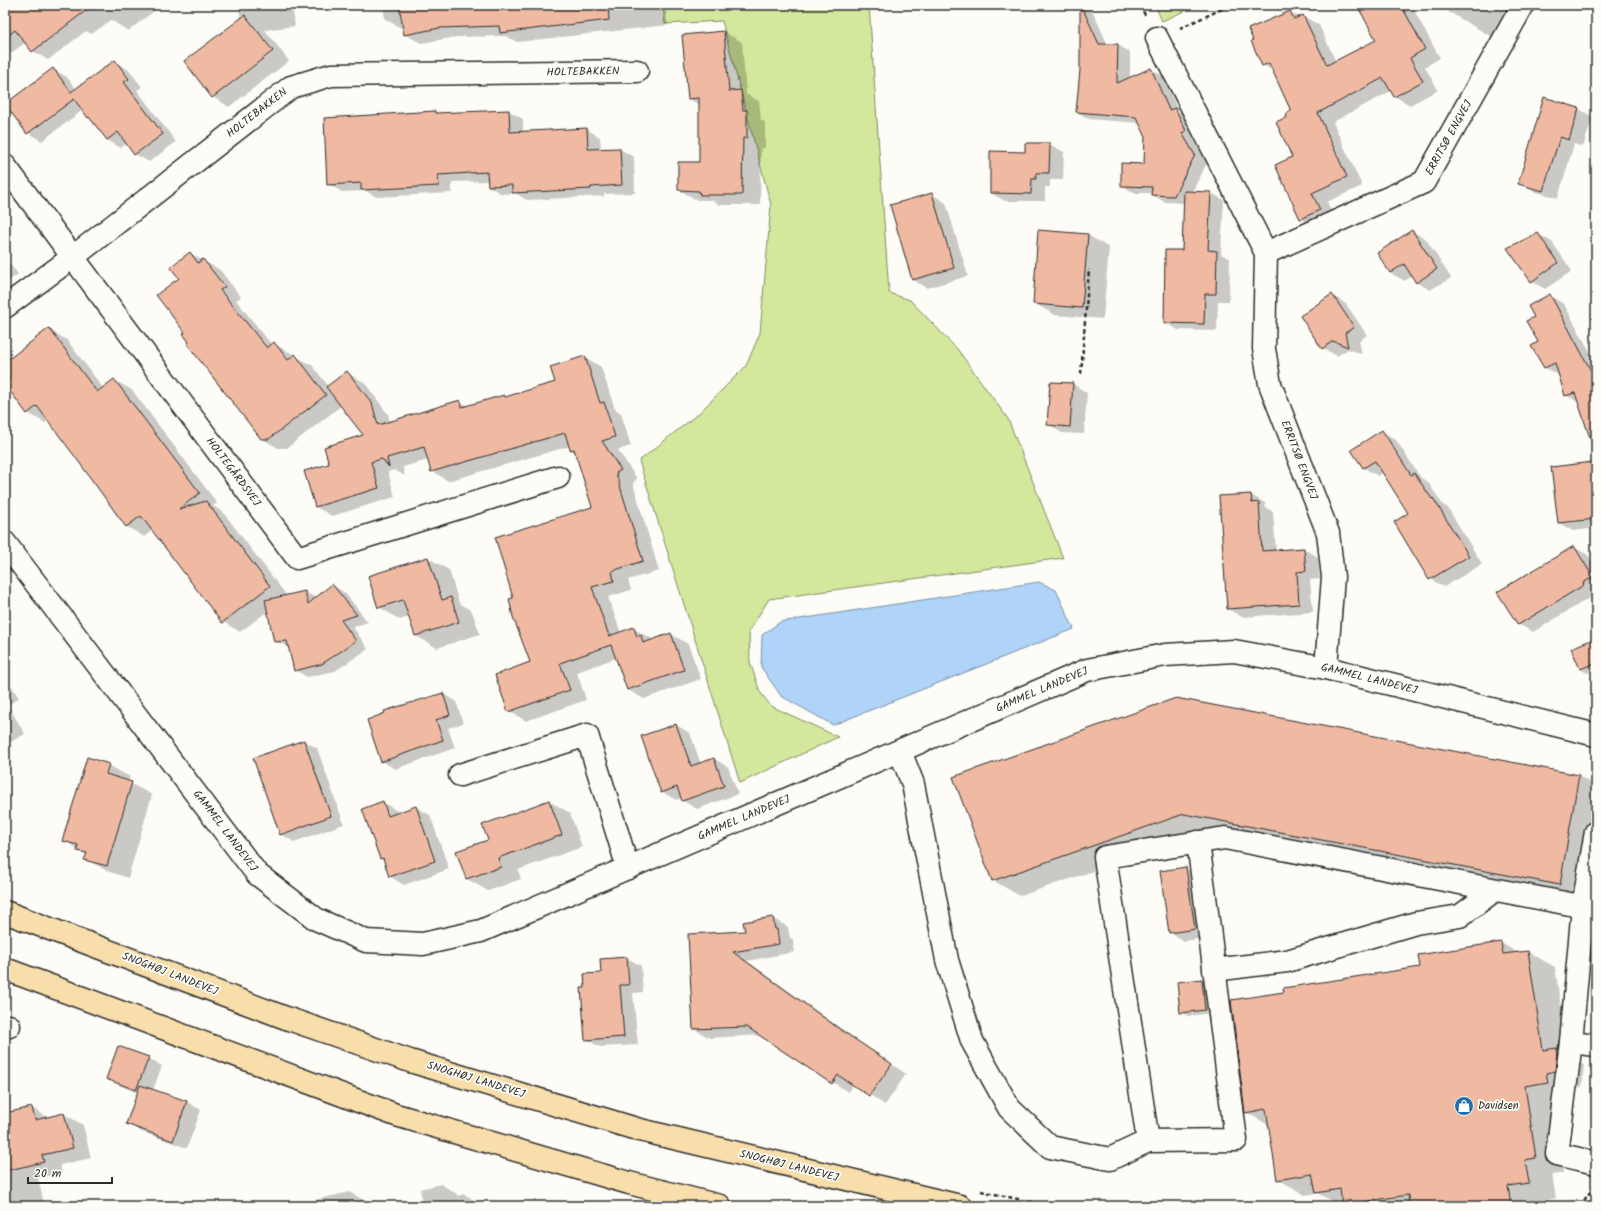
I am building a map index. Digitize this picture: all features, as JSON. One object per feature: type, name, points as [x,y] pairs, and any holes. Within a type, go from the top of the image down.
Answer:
[{"type":"main road","name":"SNOGHØJ LANDEVEJ","points":[[5,912],[286,1018],[418,1063],[640,1130],[960,1206]]},
{"type":"main road","points":[[5,969],[396,1115],[630,1183],[720,1206]]},
{"type":"street","name":"ERRITSØ ENGVEJ","points":[[1266,253],[1424,182],[1522,5]]},
{"type":"street","name":"ERRITSØ ENGVEJ","points":[[1156,38],[1266,253],[1264,349],[1270,384],[1328,533],[1333,577],[1326,668]]},
{"type":"street","name":"HOLTEBAKKEN","points":[[5,307],[73,257],[291,87],[331,76],[637,71]]},
{"type":"street","name":"HOLTEGÅRDSVEJ","points":[[5,166],[296,558],[558,477]]},
{"type":"street","name":"GAMMEL LANDEVEJ","points":[[5,543],[257,874],[316,919],[366,942],[423,944],[482,931],[1087,670],[1157,656],[1234,651],[1326,668],[1596,735]]},
{"type":"street","points":[[460,774],[587,735],[628,868]]},
{"type":"street","points":[[900,751],[913,784],[947,960],[972,1041],[1009,1108],[1050,1147],[1110,1159],[1148,1141],[1236,1140],[1198,842]]},
{"type":"street","points":[[1596,832],[1590,908],[1557,1154],[1596,1163]]},
{"type":"street","points":[[1148,1141],[1105,857],[1225,838],[1590,908]]},
{"type":"street","points":[[1214,970],[1287,961],[1416,923],[1460,916],[1495,890]]},
{"type":"street","points":[[1571,1042],[1596,1045]]},
{"type":"path","points":[[1156,38],[1231,5]]},
{"type":"path","points":[[1081,374],[1089,269]]},
{"type":"path","points":[[1580,1206],[1596,1184]]},
{"type":"green space","points":[[663,5],[869,5],[889,293],[910,300],[958,350],[1008,419],[1063,558],[769,599],[749,631],[750,662],[760,692],[771,706],[838,737],[740,783],[639,461],[699,413],[746,366],[760,333],[771,205],[722,21],[665,24]]},
{"type":"green space","points":[[1155,5],[1198,5],[1162,21]]},
{"type":"water","points":[[1039,582],[1056,590],[1074,629],[833,725],[781,696],[761,667],[762,635],[780,622]]},
{"type":"building","points":[[5,5],[93,5],[32,52],[15,30],[5,38]]},
{"type":"building","points":[[399,5],[608,5],[609,20],[500,33],[499,26],[440,28],[404,35]]},
{"type":"building","points":[[1080,5],[1099,44],[1118,44],[1117,83],[1151,68],[1169,110],[1175,108],[1186,131],[1182,133],[1195,155],[1174,196],[1151,195],[1152,187],[1121,186],[1121,163],[1144,164],[1145,135],[1136,117],[1076,112],[1080,70]]},
{"type":"building","points":[[1357,5],[1401,5],[1425,49],[1410,58],[1423,81],[1394,97],[1383,78],[1318,113],[1347,177],[1312,193],[1320,210],[1300,219],[1275,165],[1292,157],[1276,122],[1287,117],[1286,114],[1291,111],[1269,63],[1262,66],[1251,41],[1253,40],[1248,29],[1290,11],[1294,19],[1303,15],[1327,65],[1376,40]]},
{"type":"building","points":[[245,15],[273,51],[212,98],[184,61]]},
{"type":"building","points":[[724,31],[729,91],[741,90],[743,110],[747,110],[747,138],[743,138],[742,195],[700,195],[699,191],[678,190],[678,162],[699,162],[699,98],[688,99],[682,35]]},
{"type":"building","points":[[115,60],[129,79],[124,82],[163,134],[134,155],[118,132],[107,140],[74,99],[27,134],[5,104],[53,68],[71,92]]},
{"type":"building","points":[[1544,97],[1579,108],[1569,140],[1560,137],[1543,191],[1518,184]]},
{"type":"building","points":[[509,110],[510,132],[587,128],[588,149],[620,148],[622,185],[591,187],[591,189],[512,193],[512,185],[488,186],[487,172],[438,175],[439,186],[361,190],[361,183],[327,185],[324,118],[435,111],[435,113]]},
{"type":"building","points":[[1025,143],[1050,143],[1049,173],[1036,173],[1036,179],[1032,179],[1031,194],[990,193],[990,151],[1025,152]]},
{"type":"building","points":[[1184,191],[1211,192],[1208,250],[1217,251],[1216,294],[1205,294],[1204,324],[1164,323],[1165,250],[1182,250]]},
{"type":"building","points":[[932,193],[954,268],[912,280],[890,205]]},
{"type":"building","points":[[1038,230],[1088,234],[1082,308],[1033,304]]},
{"type":"building","points":[[1412,230],[1437,269],[1416,283],[1404,264],[1390,273],[1377,253]]},
{"type":"building","points":[[1538,233],[1558,263],[1531,282],[1507,248]]},
{"type":"building","points":[[190,252],[198,263],[203,259],[225,287],[220,290],[267,348],[274,342],[288,360],[295,354],[326,395],[269,439],[261,439],[187,344],[189,342],[183,334],[185,333],[156,295],[179,278],[170,267]]},
{"type":"building","points":[[1332,294],[1354,327],[1345,333],[1348,347],[1333,341],[1322,349],[1300,316]]},
{"type":"building","points":[[1550,294],[1596,380],[1596,444],[1592,444],[1575,393],[1565,396],[1555,363],[1544,368],[1531,346],[1538,342],[1526,321],[1534,317],[1528,306]]},
{"type":"building","points":[[49,328],[97,392],[114,379],[200,493],[179,509],[206,501],[270,586],[222,623],[141,516],[126,527],[37,406],[27,414],[5,384],[5,362]]},
{"type":"building","points":[[585,356],[600,403],[604,402],[615,437],[602,441],[621,470],[616,473],[643,561],[612,571],[614,581],[592,587],[609,636],[634,627],[637,637],[641,635],[643,643],[671,633],[684,670],[627,690],[611,645],[560,663],[570,690],[508,712],[495,675],[530,662],[513,617],[509,599],[513,598],[495,537],[592,507],[574,449],[570,450],[565,433],[431,472],[424,447],[387,458],[389,467],[382,459],[371,462],[379,488],[315,507],[304,471],[329,464],[324,447],[363,435],[326,387],[347,371],[372,403],[378,425],[460,400],[462,407],[504,395],[505,397],[555,382],[550,367]]},
{"type":"building","points":[[1050,382],[1073,383],[1070,427],[1047,425]]},
{"type":"building","points":[[1382,430],[1411,475],[1414,473],[1432,499],[1433,498],[1469,556],[1429,580],[1394,522],[1408,513],[1375,461],[1363,468],[1351,450]]},
{"type":"building","points":[[1593,462],[1596,483],[1596,519],[1558,523],[1551,467]]},
{"type":"building","points":[[1251,494],[1252,503],[1259,502],[1262,551],[1304,548],[1306,571],[1297,572],[1299,604],[1227,609],[1219,496]]},
{"type":"building","points":[[1574,546],[1593,577],[1583,583],[1584,585],[1518,625],[1497,592]]},
{"type":"building","points":[[428,557],[442,600],[451,597],[459,622],[415,636],[403,600],[378,608],[368,576]]},
{"type":"building","points":[[332,584],[357,615],[341,620],[356,641],[322,664],[294,671],[287,641],[274,642],[265,600],[305,591],[308,604]]},
{"type":"building","points":[[1596,638],[1596,663],[1580,669],[1571,648]]},
{"type":"building","points":[[443,693],[450,715],[436,720],[443,740],[381,762],[367,720],[385,713],[384,711]]},
{"type":"building","points":[[1176,698],[1579,775],[1560,885],[1184,814],[992,881],[953,777]]},
{"type":"building","points":[[676,724],[691,766],[714,758],[724,786],[682,801],[677,787],[661,793],[641,736]]},
{"type":"building","points":[[304,740],[331,816],[280,835],[253,758]]},
{"type":"building","points":[[87,757],[109,764],[106,774],[132,782],[107,866],[84,860],[87,853],[77,851],[78,845],[62,841]]},
{"type":"building","points":[[549,800],[562,835],[498,858],[501,867],[466,879],[456,851],[488,840],[482,825]]},
{"type":"building","points":[[383,801],[388,816],[416,806],[435,861],[389,877],[383,858],[380,859],[362,809]]},
{"type":"building","points":[[1186,867],[1195,929],[1169,933],[1160,871]]},
{"type":"building","points":[[773,917],[775,929],[777,929],[779,944],[733,952],[841,1030],[892,1064],[869,1096],[838,1075],[832,1084],[747,1027],[693,1029],[688,934],[745,931],[743,922]]},
{"type":"building","points":[[1501,942],[1503,954],[1528,951],[1543,1050],[1557,1048],[1555,1071],[1546,1073],[1548,1082],[1525,1086],[1536,1158],[1525,1160],[1529,1183],[1508,1186],[1511,1206],[1409,1206],[1408,1195],[1342,1205],[1340,1189],[1316,1193],[1312,1174],[1277,1180],[1266,1109],[1245,1113],[1231,1000],[1284,992],[1283,988],[1420,967],[1418,955]]},
{"type":"building","points":[[627,957],[629,985],[620,985],[624,1037],[585,1040],[581,988],[585,988],[584,974],[601,973],[600,959]]},
{"type":"building","points":[[1202,979],[1205,1010],[1180,1013],[1177,982]]},
{"type":"building","points":[[118,1046],[149,1057],[136,1090],[106,1079]]},
{"type":"building","points":[[140,1085],[187,1101],[173,1141],[126,1124]]},
{"type":"building","points":[[32,1107],[35,1120],[64,1113],[73,1148],[42,1155],[44,1162],[5,1171],[5,1113]]},
{"type":"place","name":"Davidsen","points":[[1464,1106]]}]
